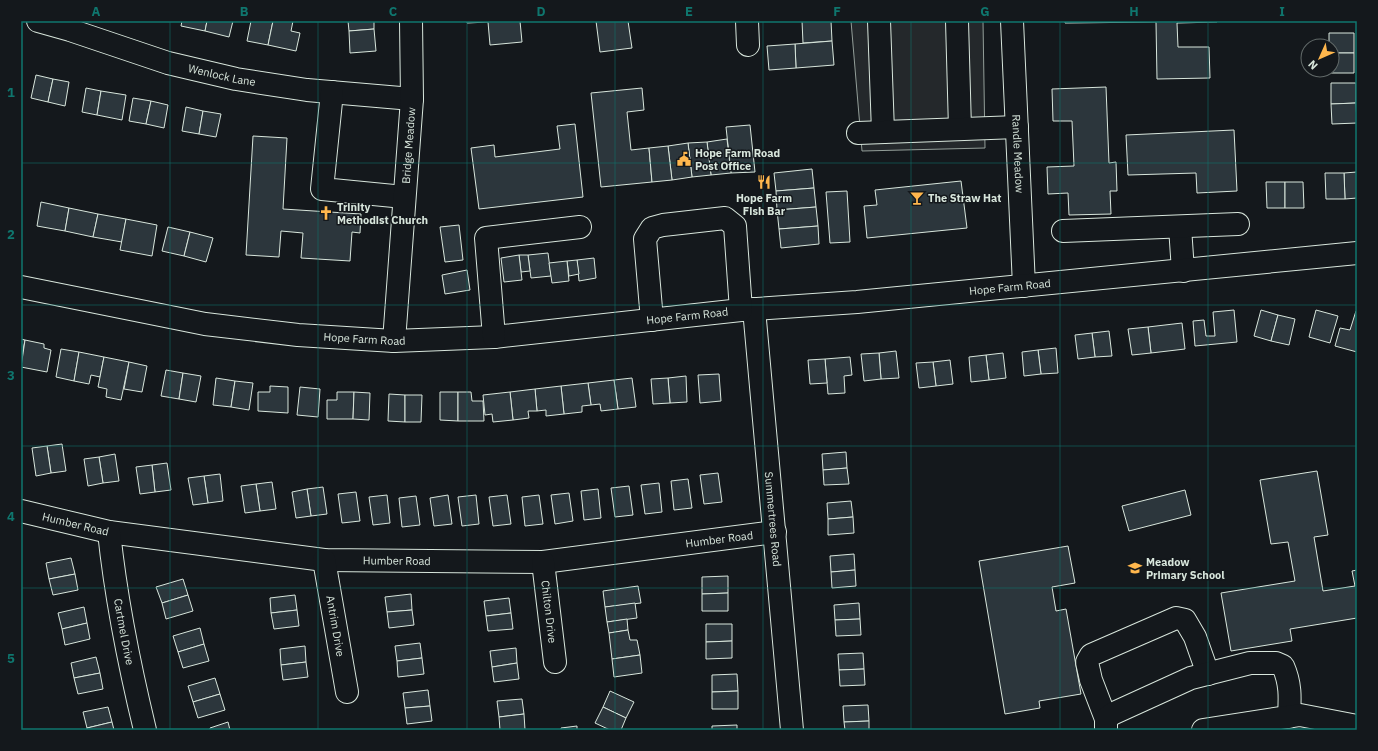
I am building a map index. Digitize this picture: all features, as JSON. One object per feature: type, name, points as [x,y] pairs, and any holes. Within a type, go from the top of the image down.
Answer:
[{"type":"street","name":"Wenlock Lane","points":[[38,21],[72,25],[176,65],[236,79],[307,90],[412,99]]},
{"type":"street","name":"Bridge Meadow","points":[[394,341],[412,99],[411,21]]},
{"type":"street","points":[[747,21],[748,44]]},
{"type":"street","points":[[879,21],[883,132]]},
{"type":"street","points":[[957,21],[960,129]]},
{"type":"street","name":"Randle Meadow","points":[[1012,21],[1024,286]]},
{"type":"street","points":[[332,92],[322,189],[404,197]]},
{"type":"street","points":[[858,133],[1017,126]]},
{"type":"street","name":"Summertrees Road","points":[[652,320],[645,239],[652,228],[663,225],[725,218],[734,226],[747,310],[775,532],[792,730]]},
{"type":"street","points":[[1063,231],[1238,224]]},
{"type":"street","points":[[494,337],[486,238],[580,227]]},
{"type":"street","points":[[1180,227],[1182,271]]},
{"type":"street","name":"Hope Farm Road","points":[[21,287],[205,324],[298,335],[394,341],[494,337],[747,310],[858,302],[1357,253]]},
{"type":"street","name":"Humber Road","points":[[21,512],[109,532],[324,560],[543,562],[775,532]]},
{"type":"street","name":"Cartmel Drive","points":[[109,532],[115,587],[131,673],[145,730]]},
{"type":"street","name":"Antrim Drive","points":[[324,560],[347,692]]},
{"type":"street","name":"Chilton Drive","points":[[543,562],[554,662]]},
{"type":"street","points":[[1106,724],[1091,680],[1087,662],[1091,655],[1176,618],[1185,620],[1195,637],[1208,674]]},
{"type":"street","points":[[1106,724],[1112,714],[1191,678],[1250,663],[1276,663],[1283,666],[1297,721]]},
{"type":"street","points":[[1203,730],[1297,721],[1357,726]]},
{"type":"shaded area","points":[[851,21],[983,21],[985,148],[862,151]]},
{"type":"building","points":[[182,21],[207,21],[205,31],[181,26]]},
{"type":"building","points":[[207,21],[233,21],[229,37],[205,31]]},
{"type":"building","points":[[251,21],[273,21],[268,45],[247,41]]},
{"type":"building","points":[[273,21],[293,21],[291,31],[300,33],[296,51],[268,45]]},
{"type":"building","points":[[348,21],[374,21],[374,29],[349,31]]},
{"type":"building","points":[[467,21],[520,21],[522,42],[490,45],[488,22],[467,23]]},
{"type":"building","points":[[596,21],[628,21],[632,48],[600,52]]},
{"type":"building","points":[[802,21],[831,21],[832,41],[803,43]]},
{"type":"building","points":[[1065,21],[1217,21],[1177,23],[1178,47],[1209,47],[1210,78],[1157,79],[1156,22],[1065,23]]},
{"type":"building","points":[[374,29],[376,51],[350,53],[349,31]]},
{"type":"building","points":[[1329,33],[1354,33],[1354,53],[1340,53],[1340,38],[1329,38]]},
{"type":"building","points":[[832,41],[834,65],[796,68],[795,44]]},
{"type":"building","points":[[795,44],[796,68],[769,70],[767,46]]},
{"type":"building","points":[[1340,53],[1354,53],[1354,73],[1340,73]]},
{"type":"building","points":[[36,75],[53,79],[48,102],[31,98]]},
{"type":"building","points":[[53,79],[69,82],[65,106],[48,102]]},
{"type":"building","points":[[1331,83],[1356,83],[1356,103],[1331,104]]},
{"type":"building","points":[[1106,87],[1109,163],[1116,162],[1117,191],[1110,191],[1111,214],[1069,215],[1068,193],[1048,194],[1047,167],[1074,166],[1072,121],[1053,121],[1052,89]]},
{"type":"building","points":[[86,88],[101,91],[97,115],[82,112]]},
{"type":"building","points":[[642,88],[644,110],[627,112],[631,150],[649,148],[652,182],[601,187],[591,93]]},
{"type":"building","points":[[101,91],[126,95],[122,120],[97,115]]},
{"type":"building","points":[[133,98],[151,101],[146,124],[129,121]]},
{"type":"building","points":[[151,101],[168,105],[164,128],[146,124]]},
{"type":"building","points":[[1356,103],[1357,123],[1332,124],[1331,104]]},
{"type":"building","points":[[186,107],[203,111],[199,134],[182,131]]},
{"type":"building","points":[[203,111],[221,114],[216,137],[199,134]]},
{"type":"building","points":[[575,124],[583,197],[479,209],[471,148],[494,145],[495,157],[560,149],[557,126]]},
{"type":"building","points":[[750,125],[755,172],[731,173],[726,127]]},
{"type":"building","points":[[1234,130],[1237,191],[1197,193],[1196,173],[1128,175],[1126,135]]},
{"type":"building","points":[[253,136],[287,138],[283,209],[361,214],[360,233],[352,232],[350,261],[301,258],[303,233],[281,231],[279,257],[246,255]]},
{"type":"building","points":[[727,139],[731,173],[711,175],[707,142]]},
{"type":"building","points":[[707,142],[711,175],[692,177],[688,143]]},
{"type":"building","points":[[688,143],[692,177],[672,180],[668,146]]},
{"type":"building","points":[[668,146],[672,180],[652,182],[649,148]]},
{"type":"building","points":[[812,169],[814,188],[776,191],[774,173]]},
{"type":"building","points":[[1357,172],[1357,198],[1345,199],[1344,173]]},
{"type":"building","points":[[1325,173],[1344,173],[1345,199],[1326,199]]},
{"type":"building","points":[[961,181],[967,228],[867,238],[864,206],[877,205],[875,190]]},
{"type":"building","points":[[1266,182],[1285,182],[1285,208],[1267,208]]},
{"type":"building","points":[[1285,182],[1303,182],[1304,208],[1285,208]]},
{"type":"building","points":[[814,188],[816,207],[777,210],[776,191]]},
{"type":"building","points":[[847,191],[850,242],[830,243],[826,192]]},
{"type":"building","points":[[41,202],[69,208],[65,231],[37,226]]},
{"type":"building","points":[[816,207],[818,226],[779,229],[777,210]]},
{"type":"building","points":[[69,208],[98,214],[93,237],[65,231]]},
{"type":"building","points":[[98,214],[126,219],[122,242],[93,237]]},
{"type":"building","points":[[126,219],[157,225],[152,256],[120,250]]},
{"type":"building","points":[[459,225],[463,260],[445,262],[440,227]]},
{"type":"building","points":[[818,226],[819,244],[781,248],[779,229]]},
{"type":"building","points":[[168,227],[190,232],[184,256],[162,251]]},
{"type":"building","points":[[190,232],[213,238],[206,262],[184,256]]},
{"type":"building","points":[[548,253],[551,276],[531,278],[528,255]]},
{"type":"building","points":[[519,255],[528,255],[530,271],[521,272]]},
{"type":"building","points":[[519,255],[522,280],[504,282],[501,258]]},
{"type":"building","points":[[594,258],[596,278],[579,281],[577,260]]},
{"type":"building","points":[[577,260],[579,274],[569,276],[567,261]]},
{"type":"building","points":[[567,261],[569,281],[552,283],[549,263]]},
{"type":"building","points":[[467,270],[470,290],[445,294],[442,275]]},
{"type":"building","points":[[1234,310],[1237,342],[1195,346],[1193,321],[1204,320],[1206,336],[1215,336],[1213,312]]},
{"type":"building","points":[[1261,310],[1278,315],[1271,341],[1254,336]]},
{"type":"building","points":[[1316,310],[1338,316],[1330,343],[1309,337]]},
{"type":"building","points":[[1356,311],[1357,352],[1335,346],[1340,328],[1350,330]]},
{"type":"building","points":[[1278,315],[1295,319],[1289,345],[1271,341]]},
{"type":"building","points":[[1182,323],[1185,349],[1151,353],[1148,327]]},
{"type":"building","points":[[1148,327],[1151,353],[1132,355],[1128,329]]},
{"type":"building","points":[[1109,331],[1112,356],[1095,357],[1092,333]]},
{"type":"building","points":[[1092,333],[1095,357],[1078,359],[1075,335]]},
{"type":"building","points":[[21,339],[25,340],[21,362]]},
{"type":"building","points":[[25,340],[44,344],[44,348],[51,350],[47,372],[21,367]]},
{"type":"building","points":[[1056,348],[1058,373],[1041,374],[1038,350]]},
{"type":"building","points":[[61,349],[79,352],[74,381],[56,377]]},
{"type":"building","points":[[1038,350],[1041,374],[1024,376],[1022,352]]},
{"type":"building","points":[[896,351],[899,378],[881,379],[879,353]]},
{"type":"building","points":[[79,352],[104,357],[100,377],[91,375],[89,384],[74,381]]},
{"type":"building","points":[[879,353],[881,379],[864,381],[861,354]]},
{"type":"building","points":[[1003,353],[1006,378],[989,380],[986,355]]},
{"type":"building","points":[[986,355],[989,380],[971,382],[969,357]]},
{"type":"building","points":[[104,357],[129,362],[121,400],[106,397],[107,389],[98,387]]},
{"type":"building","points":[[850,357],[852,375],[844,376],[845,393],[828,394],[825,359]]},
{"type":"building","points":[[825,359],[827,383],[810,384],[808,360]]},
{"type":"building","points":[[950,360],[953,384],[936,386],[933,362]]},
{"type":"building","points":[[129,362],[147,366],[142,392],[124,389]]},
{"type":"building","points":[[933,362],[936,386],[919,388],[916,363]]},
{"type":"building","points":[[166,370],[183,373],[179,399],[161,396]]},
{"type":"building","points":[[183,373],[201,376],[196,402],[179,399]]},
{"type":"building","points":[[719,374],[721,401],[700,403],[698,375]]},
{"type":"building","points":[[686,376],[687,402],[670,403],[668,378]]},
{"type":"building","points":[[216,378],[235,381],[231,407],[213,405]]},
{"type":"building","points":[[632,378],[636,407],[618,409],[614,380]]},
{"type":"building","points":[[668,378],[670,403],[653,404],[651,379]]},
{"type":"building","points":[[614,380],[618,409],[601,411],[600,404],[591,405],[588,383]]},
{"type":"building","points":[[235,381],[253,383],[249,410],[231,407]]},
{"type":"building","points":[[588,383],[591,405],[582,406],[582,412],[564,414],[561,386]]},
{"type":"building","points":[[270,386],[288,387],[288,413],[258,411],[258,392],[270,392]]},
{"type":"building","points":[[561,386],[564,414],[546,416],[546,410],[537,411],[535,389]]},
{"type":"building","points":[[300,387],[320,389],[318,417],[297,415]]},
{"type":"building","points":[[535,389],[537,411],[528,411],[529,418],[513,420],[510,392]]},
{"type":"building","points":[[337,392],[354,392],[353,419],[327,419],[327,400],[337,400]]},
{"type":"building","points":[[354,392],[370,393],[369,420],[353,419]]},
{"type":"building","points":[[440,392],[458,392],[458,421],[440,420]]},
{"type":"building","points":[[458,392],[471,392],[472,401],[483,401],[484,421],[458,421]]},
{"type":"building","points":[[510,392],[513,420],[493,422],[492,414],[485,415],[483,395]]},
{"type":"building","points":[[389,394],[405,395],[405,422],[388,421]]},
{"type":"building","points":[[405,395],[422,395],[421,422],[405,422]]},
{"type":"building","points":[[62,444],[66,471],[51,473],[47,446]]},
{"type":"building","points":[[47,446],[51,473],[36,476],[32,448]]},
{"type":"building","points":[[846,452],[847,468],[823,470],[822,454]]},
{"type":"building","points":[[115,454],[119,481],[103,483],[99,457]]},
{"type":"building","points":[[99,457],[103,483],[88,486],[84,459]]},
{"type":"building","points":[[167,463],[171,490],[155,492],[152,465]]},
{"type":"building","points":[[152,465],[155,492],[140,494],[136,467]]},
{"type":"building","points":[[847,468],[849,484],[824,485],[823,470]]},
{"type":"building","points":[[1317,471],[1328,535],[1314,537],[1323,591],[1355,586],[1352,571],[1357,570],[1357,618],[1290,629],[1292,641],[1231,651],[1221,593],[1295,581],[1288,542],[1271,544],[1260,480]]},
{"type":"building","points":[[718,473],[722,502],[704,504],[700,475]]},
{"type":"building","points":[[220,474],[223,501],[208,503],[204,476]]},
{"type":"building","points":[[204,476],[208,503],[193,505],[188,478]]},
{"type":"building","points":[[688,479],[692,508],[674,510],[671,481]]},
{"type":"building","points":[[272,482],[276,509],[260,511],[256,484]]},
{"type":"building","points":[[659,483],[662,512],[645,514],[641,485]]},
{"type":"building","points":[[256,484],[260,511],[245,513],[241,486]]},
{"type":"building","points":[[629,486],[633,515],[615,517],[611,488]]},
{"type":"building","points":[[323,487],[327,514],[311,516],[307,489]]},
{"type":"building","points":[[307,489],[311,516],[296,518],[292,492]]},
{"type":"building","points":[[598,489],[601,518],[584,520],[581,491]]},
{"type":"building","points":[[1185,490],[1191,515],[1129,531],[1122,506]]},
{"type":"building","points":[[356,492],[360,521],[342,523],[338,494]]},
{"type":"building","points":[[569,493],[573,521],[555,524],[551,495]]},
{"type":"building","points":[[387,495],[390,523],[373,525],[369,497]]},
{"type":"building","points":[[448,495],[452,524],[434,526],[430,498]]},
{"type":"building","points":[[476,495],[479,524],[462,526],[458,497]]},
{"type":"building","points":[[507,495],[511,524],[493,526],[489,497]]},
{"type":"building","points":[[539,495],[543,524],[525,526],[522,497]]},
{"type":"building","points":[[416,496],[420,525],[402,527],[399,498]]},
{"type":"building","points":[[851,501],[853,517],[828,519],[827,503]]},
{"type":"building","points":[[853,517],[854,533],[828,535],[828,519]]},
{"type":"building","points":[[1068,546],[1075,583],[1052,587],[1056,611],[1066,609],[1081,694],[1039,701],[1040,708],[1005,714],[979,561]]},
{"type":"building","points":[[854,554],[855,570],[831,572],[830,556]]},
{"type":"building","points":[[71,558],[75,574],[49,579],[46,563]]},
{"type":"building","points":[[855,570],[856,586],[832,588],[831,572]]},
{"type":"building","points":[[75,574],[78,590],[53,595],[49,579]]},
{"type":"building","points":[[728,576],[728,593],[702,594],[702,577]]},
{"type":"building","points":[[183,579],[188,595],[162,603],[156,587]]},
{"type":"building","points":[[638,586],[641,603],[605,607],[603,591]]},
{"type":"building","points":[[728,593],[728,611],[702,611],[702,594]]},
{"type":"building","points":[[411,594],[412,610],[387,612],[385,597]]},
{"type":"building","points":[[188,595],[193,611],[166,619],[162,603]]},
{"type":"building","points":[[295,595],[297,610],[271,613],[270,598]]},
{"type":"building","points":[[509,598],[511,613],[486,616],[484,601]]},
{"type":"building","points":[[635,603],[637,618],[607,622],[605,607]]},
{"type":"building","points":[[859,603],[860,619],[835,620],[834,605]]},
{"type":"building","points":[[84,607],[87,623],[62,629],[58,613]]},
{"type":"building","points":[[297,610],[299,626],[274,629],[271,613]]},
{"type":"building","points":[[412,610],[414,625],[389,628],[387,612]]},
{"type":"building","points":[[511,613],[513,629],[488,631],[486,616]]},
{"type":"building","points":[[627,619],[628,630],[609,633],[607,622]]},
{"type":"building","points":[[860,619],[861,635],[836,636],[835,620]]},
{"type":"building","points":[[87,623],[90,639],[65,645],[62,629]]},
{"type":"building","points":[[706,624],[732,624],[732,641],[706,642]]},
{"type":"building","points":[[200,628],[204,644],[178,652],[173,636]]},
{"type":"building","points":[[628,630],[630,640],[637,640],[640,655],[612,659],[609,633]]},
{"type":"building","points":[[732,641],[732,658],[706,659],[706,642]]},
{"type":"building","points":[[420,643],[422,658],[397,661],[395,646]]},
{"type":"building","points":[[204,644],[209,661],[183,668],[178,652]]},
{"type":"building","points":[[305,646],[306,662],[281,665],[280,649]]},
{"type":"building","points":[[516,648],[517,663],[492,667],[490,651]]},
{"type":"building","points":[[863,653],[864,669],[839,670],[838,654]]},
{"type":"building","points":[[640,655],[642,673],[614,677],[612,659]]},
{"type":"building","points":[[96,657],[100,673],[74,678],[71,663]]},
{"type":"building","points":[[422,658],[424,674],[398,677],[397,661]]},
{"type":"building","points":[[306,662],[308,677],[283,680],[281,665]]},
{"type":"building","points":[[517,663],[519,679],[494,682],[492,667]]},
{"type":"building","points":[[864,669],[865,685],[840,686],[839,670]]},
{"type":"building","points":[[100,673],[103,689],[78,694],[74,678]]},
{"type":"building","points":[[737,674],[738,691],[712,692],[712,675]]},
{"type":"building","points":[[215,678],[220,694],[193,702],[188,686]]},
{"type":"building","points":[[428,690],[430,706],[405,708],[403,693]]},
{"type":"building","points":[[610,691],[634,702],[626,718],[603,707]]},
{"type":"building","points":[[738,691],[738,709],[712,709],[712,692]]},
{"type":"building","points":[[220,694],[225,710],[198,718],[193,702]]},
{"type":"building","points":[[522,699],[524,714],[499,717],[497,701]]},
{"type":"building","points":[[868,705],[869,721],[844,722],[843,706]]},
{"type":"building","points":[[430,706],[432,721],[407,724],[405,708]]},
{"type":"building","points":[[108,707],[112,722],[87,728],[83,712]]},
{"type":"building","points":[[603,707],[626,718],[621,730],[610,730],[595,723]]},
{"type":"building","points":[[524,714],[525,730],[500,730],[499,717]]},
{"type":"building","points":[[869,721],[869,730],[845,730],[844,722]]},
{"type":"building","points":[[112,722],[114,730],[87,730],[87,728]]},
{"type":"building","points":[[228,722],[230,730],[210,730],[210,728]]},
{"type":"building","points":[[737,725],[737,730],[712,730],[712,726]]},
{"type":"building","points":[[577,726],[577,730],[561,730],[561,728]]},
{"type":"place","name":"Hope Farm Road Post Office","points":[[684,159]]},
{"type":"place","name":"Hope Farm Fish Bar","points":[[764,182]]},
{"type":"place","name":"The Straw Hat","points":[[917,198]]},
{"type":"place","name":"Trinity Methodist Church","points":[[326,213]]},
{"type":"place","name":"Meadow Primary School","points":[[1135,568]]}]
